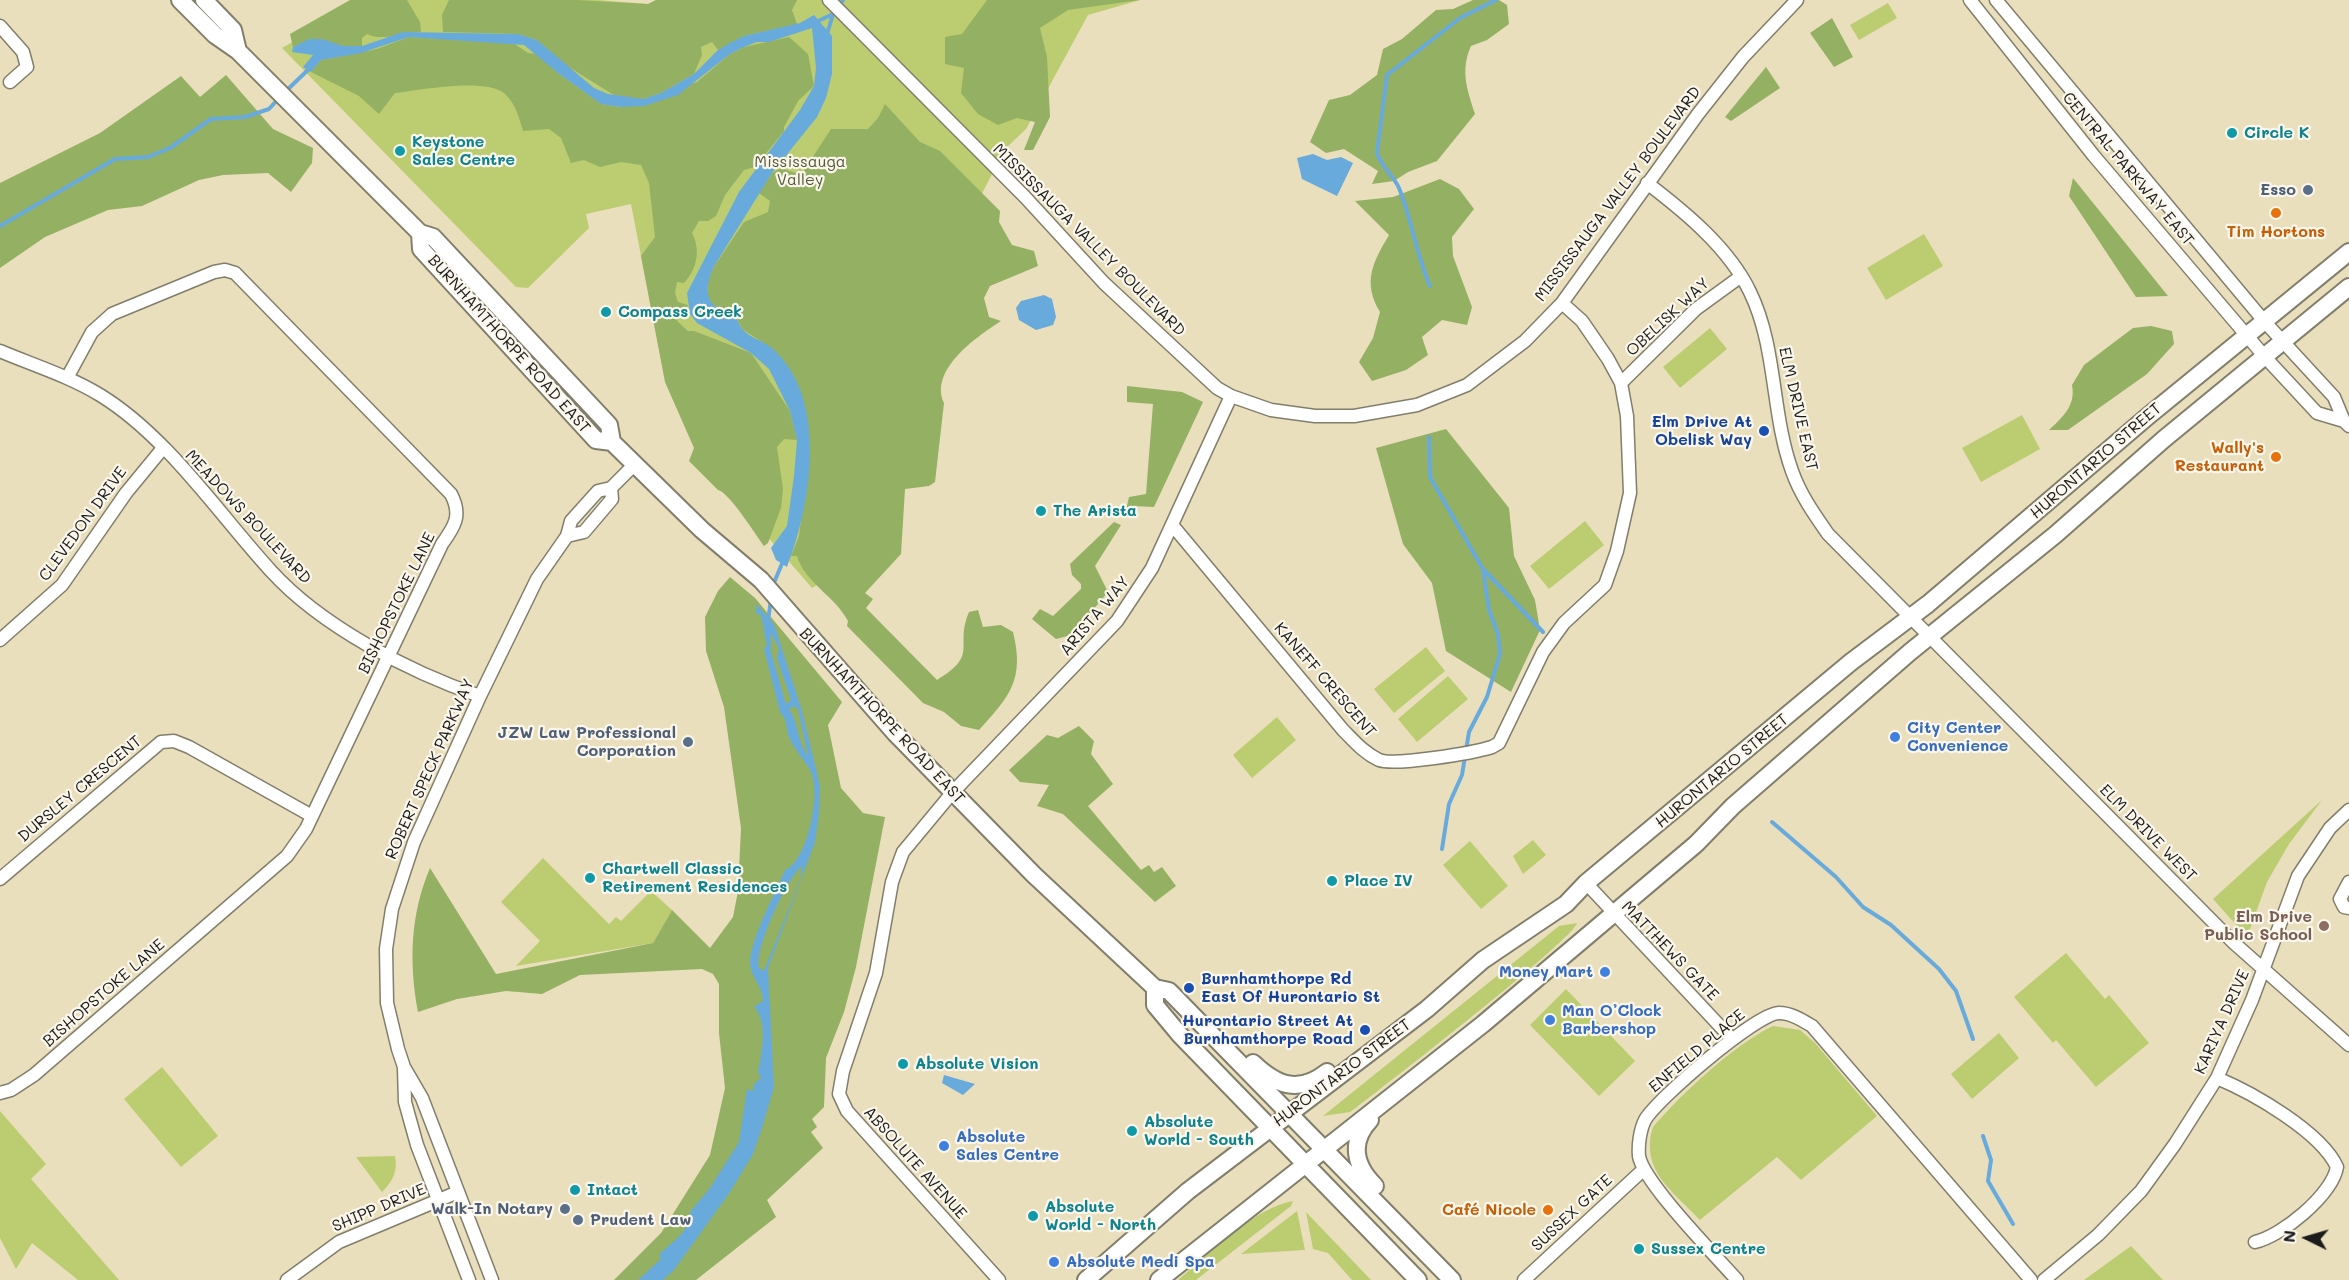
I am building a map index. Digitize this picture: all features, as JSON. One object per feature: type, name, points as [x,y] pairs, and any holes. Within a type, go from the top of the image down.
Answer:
[{"type":"main road","name":"BURNHAMTHORPE ROAD EAST","points":[[180,0],[215,35],[238,51],[420,233],[421,249],[596,440],[612,442],[702,530],[761,580],[808,636],[952,793],[1106,944],[1155,988],[1168,991],[1452,1280]]},
{"type":"main road","name":"BURNHAMTHORPE ROAD EAST","points":[[204,0],[232,30],[238,51]]},
{"type":"main road","name":"HURONTARIO STREET","points":[[1086,1280],[1188,1191],[1427,1008],[1483,960],[1566,904],[1586,883],[1851,662],[1910,618],[2349,252]]},
{"type":"main road","name":"HURONTARIO STREET","points":[[1159,1280],[1417,1078],[1696,844],[1733,806],[1930,636],[2063,528],[2164,439],[2349,287]]},
{"type":"main road","points":[[1155,988],[1155,1005],[1179,1035],[1418,1280]]},
{"type":"main road","points":[[1201,1024],[1224,1034],[1268,1077],[1288,1084],[1303,1085],[1314,1083],[1410,1010],[1427,1008]]},
{"type":"main road","points":[[1404,1230],[1403,1215],[1360,1167],[1357,1158],[1357,1139],[1369,1121],[1406,1091],[1417,1078]]},
{"type":"street","name":"MISSISSAUGA VALLEY BOULEVARD","points":[[828,0],[1018,191],[1104,283],[1175,351],[1231,396],[1271,410],[1315,416],[1354,416],[1417,405],[1467,385],[1500,362],[1562,303],[1647,183],[1743,57],[1797,0]]},
{"type":"street","name":"CENTRAL PARKWAY EAST","points":[[1970,0],[2094,156],[2265,357],[2318,412],[2346,423]]},
{"type":"street","name":"CENTRAL PARKWAY EAST","points":[[1996,0],[2170,212],[2282,342],[2334,397],[2346,423]]},
{"type":"street","points":[[0,26],[24,52],[27,67],[10,82]]},
{"type":"street","name":"ELM DRIVE EAST","points":[[1647,183],[1686,214],[1715,243],[1750,291],[1763,326],[1791,470],[1806,502],[1828,534],[1930,636]]},
{"type":"street","points":[[2153,225],[2170,212]]},
{"type":"street","name":"BISHOPSTOKE LANE","points":[[0,1093],[11,1090],[34,1075],[276,866],[306,829],[442,544],[456,525],[457,506],[451,494],[245,280],[235,273],[225,270],[214,272],[112,314],[92,332],[67,378]]},
{"type":"street","name":"OBELISK WAY","points":[[1621,383],[1696,309],[1740,277]]},
{"type":"street","name":"KANEFF CRESCENT","points":[[1173,526],[1343,730],[1366,753],[1382,761],[1456,754],[1486,749],[1499,743],[1543,652],[1564,623],[1605,585],[1617,551],[1630,493],[1627,416],[1621,383],[1608,359],[1581,321],[1562,303]]},
{"type":"street","name":"MEADOWS BOULEVARD","points":[[0,351],[67,378],[100,395],[134,421],[163,448],[273,573],[302,599],[351,635],[389,655],[480,696]]},
{"type":"street","name":"ARISTA WAY","points":[[952,793],[1117,621],[1145,581],[1173,526],[1231,396]]},
{"type":"street","name":"CLEVEDON DRIVE","points":[[0,640],[62,585],[126,493],[163,448]]},
{"type":"street","name":"ROBERT SPECK PARKWAY","points":[[469,1280],[417,1145],[405,1102],[404,1067],[387,1003],[386,949],[393,909],[414,842],[480,696],[537,579],[567,536],[571,521],[598,491],[610,488],[635,464]]},
{"type":"street","name":"ELM DRIVE WEST","points":[[1930,636],[2262,970],[2349,1045]]},
{"type":"street","name":"DURSLEY CRESCENT","points":[[0,879],[161,742],[174,741],[189,747],[312,816]]},
{"type":"street","name":"ABSOLUTE AVENUE","points":[[952,793],[903,852],[892,882],[876,973],[843,1071],[838,1094],[854,1119],[999,1280]]},
{"type":"street","name":"KARIYA DRIVE","points":[[2044,1280],[2098,1235],[2140,1191],[2175,1144],[2217,1078],[2298,876],[2330,828],[2349,810]]},
{"type":"street","points":[[2349,882],[2340,899],[2344,907],[2349,908]]},
{"type":"street","name":"MATTHEWS GATE","points":[[1586,883],[1611,913],[1732,1040]]},
{"type":"street","name":"ENFIELD PLACE","points":[[1643,1170],[1639,1142],[1645,1121],[1656,1107],[1753,1023],[1778,1013],[1796,1016],[1812,1026],[2031,1280]]},
{"type":"street","name":"ROBERT SPECK PARKWAY","points":[[404,1067],[422,1098],[492,1280]]},
{"type":"street","points":[[2217,1078],[2289,1118],[2326,1152],[2337,1167],[2334,1179],[2316,1201],[2270,1239],[2255,1242]]},
{"type":"street","points":[[1643,1170],[1737,1280]]},
{"type":"street","name":"SUSSEX GATE","points":[[1524,1280],[1643,1170]]},
{"type":"street","name":"SHIPP DRIVE","points":[[287,1280],[339,1242],[458,1192]]},
{"type":"green space","points":[[350,0],[407,0],[420,22],[421,32],[386,37],[367,34],[362,38],[362,46],[343,46],[310,39],[293,47],[290,34]]},
{"type":"green space","name":"Mississauga Valley","points":[[365,0],[598,0],[648,4],[656,0],[1140,0],[1088,15],[1026,129],[1005,149],[910,333],[829,578],[812,588],[740,505],[704,446],[662,364],[631,204],[586,214],[589,228],[528,288],[516,287],[282,48]]},
{"type":"green space","points":[[449,0],[576,0],[648,4],[656,0],[797,0],[792,10],[797,24],[744,36],[718,50],[712,42],[701,47],[702,55],[694,74],[661,93],[643,99],[617,97],[559,61],[537,40],[518,34],[443,32],[442,15]]},
{"type":"green space","points":[[987,0],[1140,0],[1068,10],[1040,28],[1047,57],[1050,117],[1033,150],[1024,150],[1035,122],[1017,118],[998,125],[978,114],[961,93],[964,68],[945,64],[945,37],[962,34]]},
{"type":"green space","points":[[1473,0],[1499,0],[1507,5],[1509,24],[1487,40],[1471,46],[1465,72],[1475,114],[1437,161],[1408,172],[1394,181],[1372,184],[1378,171],[1344,149],[1326,153],[1310,142],[1329,100],[1350,95],[1377,75],[1383,49],[1402,39],[1436,10],[1453,9]]},
{"type":"green space","points":[[1888,3],[1897,18],[1859,40],[1850,25]]},
{"type":"green space","points":[[1832,18],[1853,57],[1834,67],[1810,33]]},
{"type":"green space","points":[[409,37],[513,43],[528,53],[537,54],[558,73],[601,104],[620,107],[697,82],[730,54],[744,47],[789,37],[808,54],[814,86],[798,101],[784,131],[755,167],[744,170],[725,195],[716,216],[708,221],[699,221],[692,233],[697,253],[695,266],[684,283],[677,282],[675,293],[678,302],[688,305],[677,321],[688,331],[694,331],[751,353],[790,411],[797,440],[784,439],[777,447],[783,489],[781,508],[768,543],[764,546],[729,498],[689,461],[694,448],[665,382],[641,256],[655,237],[649,183],[641,165],[621,162],[600,167],[584,160],[571,163],[561,138],[549,129],[523,131],[512,102],[496,89],[469,85],[395,93],[379,114],[359,96],[311,72],[321,60],[377,49]]},
{"type":"green space","points":[[1766,67],[1780,88],[1731,121],[1725,117]]},
{"type":"green space","points":[[226,75],[273,129],[313,148],[312,163],[291,192],[268,173],[223,175],[199,180],[142,206],[108,210],[45,237],[0,268],[0,183],[100,133],[181,76],[200,97]]},
{"type":"green space","points":[[885,104],[920,142],[940,151],[1000,211],[999,222],[1012,245],[1034,251],[1038,266],[990,286],[984,298],[989,317],[1001,321],[968,345],[949,367],[943,379],[941,391],[944,403],[935,482],[929,486],[905,489],[901,554],[865,593],[873,599],[866,608],[937,680],[950,671],[962,656],[965,624],[969,612],[978,610],[983,627],[1001,625],[1013,632],[1017,663],[1012,687],[999,708],[979,730],[961,726],[944,712],[923,703],[847,626],[848,621],[836,604],[813,582],[801,566],[797,556],[791,556],[799,536],[810,447],[771,348],[742,329],[737,318],[713,305],[708,297],[708,281],[713,268],[744,222],[768,212],[770,201],[759,193],[772,173],[781,168],[801,175],[831,129],[868,129],[878,118]]},
{"type":"green space","points":[[2073,178],[2168,296],[2136,297],[2069,196]]},
{"type":"green space","points":[[1440,179],[1459,189],[1474,209],[1452,237],[1453,256],[1472,307],[1467,325],[1442,320],[1422,337],[1428,355],[1406,370],[1372,381],[1359,362],[1373,338],[1380,312],[1372,291],[1372,272],[1378,254],[1389,235],[1355,201],[1393,197]]},
{"type":"green space","points":[[1924,234],[1943,266],[1886,300],[1867,268]]},
{"type":"green space","points":[[2151,326],[2172,331],[2174,344],[2147,374],[2068,430],[2049,430],[2070,405],[2072,385],[2084,365],[2133,328]]},
{"type":"green space","points":[[1710,328],[1727,349],[1680,388],[1663,367]]},
{"type":"green space","points":[[1127,386],[1182,392],[1203,402],[1154,507],[1133,506],[1126,510],[1129,497],[1146,494],[1153,404],[1127,402]]},
{"type":"green space","points":[[2022,415],[2040,449],[1981,482],[1962,448]]},
{"type":"green space","points":[[1446,429],[1509,508],[1514,556],[1535,600],[1540,630],[1511,692],[1446,651],[1432,583],[1403,544],[1376,448]]},
{"type":"green space","points":[[1585,521],[1604,545],[1549,589],[1530,566]]},
{"type":"green space","points":[[1114,522],[1121,525],[1095,566],[1108,592],[1072,635],[1056,639],[1032,619],[1040,609],[1053,616],[1081,589],[1081,584],[1072,575],[1070,564]]},
{"type":"green space","points":[[730,577],[755,598],[842,702],[828,725],[841,788],[863,813],[885,817],[856,967],[844,1012],[826,1058],[824,1107],[812,1119],[817,1127],[811,1132],[823,1148],[767,1200],[776,1217],[696,1280],[614,1280],[661,1233],[710,1155],[725,1088],[719,1033],[719,984],[713,974],[702,969],[580,975],[542,994],[506,991],[457,999],[418,1012],[413,975],[415,921],[418,903],[430,868],[496,974],[653,943],[672,910],[710,948],[733,917],[738,891],[741,828],[724,707],[706,651],[705,617],[718,591]]},
{"type":"green space","points":[[1426,647],[1445,671],[1394,713],[1374,689]]},
{"type":"green space","points":[[1448,676],[1468,699],[1417,742],[1398,719]]},
{"type":"green space","points":[[1277,717],[1296,740],[1252,778],[1233,755]]},
{"type":"green space","points":[[1079,726],[1094,741],[1091,754],[1113,784],[1088,806],[1141,870],[1149,865],[1154,872],[1162,867],[1176,886],[1155,902],[1063,814],[1037,806],[1049,785],[1020,782],[1009,770],[1047,735],[1058,738]]},
{"type":"green space","points":[[2322,800],[2289,844],[2267,882],[2247,937],[2213,899]]},
{"type":"green space","points":[[1533,840],[1546,855],[1523,874],[1513,856]]},
{"type":"green space","points":[[1470,841],[1508,886],[1481,909],[1443,865]]},
{"type":"green space","points":[[543,858],[609,924],[616,917],[621,921],[651,891],[672,910],[653,943],[516,966],[540,941],[501,902]]},
{"type":"green space","points":[[1577,923],[1568,935],[1513,983],[1357,1107],[1350,1112],[1323,1116],[1559,926]]},
{"type":"green space","points":[[2066,953],[2105,999],[2109,995],[2149,1043],[2096,1087],[2056,1040],[2053,1043],[2014,997]]},
{"type":"green space","points":[[1566,989],[1635,1061],[1599,1096],[1530,1025]]},
{"type":"green space","points":[[1773,1026],[1800,1030],[1815,1043],[1877,1116],[1801,1180],[1777,1157],[1700,1220],[1670,1190],[1655,1168],[1650,1142],[1653,1127],[1709,1071],[1742,1044]]},
{"type":"green space","points":[[1999,1033],[2019,1058],[1972,1099],[1951,1074]]},
{"type":"green space","points":[[162,1067],[218,1136],[181,1167],[124,1099]]},
{"type":"green space","points":[[0,1111],[46,1164],[31,1179],[119,1280],[78,1280],[32,1243],[16,1269],[0,1238]]},
{"type":"green space","points":[[395,1156],[394,1176],[382,1192],[356,1157]]},
{"type":"green space","points":[[1293,1201],[1291,1206],[1196,1280],[1178,1280],[1247,1222],[1278,1205]]},
{"type":"green space","points":[[1297,1211],[1305,1250],[1241,1254]]},
{"type":"green space","points":[[1306,1212],[1371,1280],[1352,1280],[1328,1253],[1313,1249]]},
{"type":"green space","points":[[2131,1246],[2163,1280],[2084,1280]]},
{"type":"water","points":[[814,15],[832,36],[832,74],[826,98],[817,117],[772,173],[713,268],[708,290],[714,305],[736,319],[745,332],[773,349],[791,370],[802,396],[808,424],[810,454],[808,484],[796,542],[787,567],[776,560],[771,548],[787,526],[794,476],[797,440],[790,411],[769,369],[751,353],[697,323],[690,314],[687,293],[739,192],[800,110],[814,86],[816,68],[812,28],[769,42],[757,42],[744,47],[730,54],[678,95],[644,106],[620,107],[601,104],[524,45],[409,37],[361,53],[321,60],[311,72],[303,67],[313,55],[292,52],[293,47],[309,39],[322,39],[343,46],[362,46],[403,32],[518,34],[537,40],[594,88],[608,94],[643,99],[661,93],[694,74],[718,50],[744,36],[800,23]]},
{"type":"water","points":[[1313,154],[1327,160],[1341,157],[1353,163],[1337,196],[1302,179],[1297,158]]},
{"type":"water","points":[[1044,295],[1052,299],[1056,317],[1053,325],[1036,330],[1019,320],[1016,308],[1021,301]]},
{"type":"water","points":[[756,604],[774,624],[802,711],[820,786],[815,842],[768,968],[774,1087],[753,1154],[730,1192],[674,1270],[663,1280],[638,1280],[661,1259],[659,1255],[684,1231],[690,1212],[710,1188],[739,1142],[747,1089],[753,1091],[754,1084],[761,1078],[758,1072],[762,1028],[761,1020],[754,1007],[763,1001],[751,967],[751,952],[785,870],[793,864],[806,841],[813,810],[814,782],[811,772],[791,742],[780,712],[764,649],[767,645],[762,621],[760,614],[756,614]],"holes":[[[771,633],[779,649],[777,658],[791,700],[786,704],[771,652]],[[793,706],[798,709],[808,756],[789,710]],[[802,866],[801,878],[764,971],[759,968],[759,959],[766,931],[780,899]]]},
{"type":"water","points":[[944,1075],[975,1084],[963,1095],[942,1083]]},
{"type":"waterway","points":[[827,34],[833,14],[843,0]]},
{"type":"waterway","points":[[1430,286],[1399,188],[1377,153],[1387,75],[1460,18],[1496,0]]},
{"type":"waterway","points":[[816,22],[833,14]]},
{"type":"waterway","points":[[286,91],[311,67]]},
{"type":"waterway","points":[[0,226],[115,159],[148,157],[170,148],[211,119],[245,117],[269,109],[279,98]]},
{"type":"waterway","points":[[1429,437],[1430,477],[1483,569],[1489,610],[1498,634],[1500,654],[1487,697],[1469,732],[1462,775],[1449,804],[1442,849]]},
{"type":"waterway","points":[[773,585],[784,559]]},
{"type":"waterway","points":[[1483,569],[1543,632]]},
{"type":"waterway","points":[[768,621],[771,599]]},
{"type":"waterway","points":[[1772,822],[1836,877],[1863,907],[1891,925],[1939,969],[1956,991],[1973,1039]]},
{"type":"waterway","points":[[1983,1136],[1991,1160],[1988,1181],[2013,1224]]},
{"type":"place","name":"Circle K","points":[[2232,133]]},
{"type":"place","name":"Keystone Sales Centre","points":[[400,151]]},
{"type":"place","name":"Esso","points":[[2308,190]]},
{"type":"place","name":"Tim Hortons","points":[[2276,213]]},
{"type":"place","name":"Compass Creek","points":[[606,312]]},
{"type":"place","name":"Elm Drive At Obelisk Way","points":[[1764,431]]},
{"type":"place","name":"Wally's Restaurant","points":[[2276,457]]},
{"type":"place","name":"The Arista","points":[[1041,511]]},
{"type":"place","name":"City Center Convenience","points":[[1895,737]]},
{"type":"place","name":"JZW Law Professional Corporation","points":[[688,742]]},
{"type":"place","name":"Chartwell Classic Retirement Residences","points":[[590,878]]},
{"type":"place","name":"Place IV","points":[[1332,881]]},
{"type":"place","name":"Elm Drive Public School","points":[[2324,926]]},
{"type":"place","name":"Money Mart","points":[[1605,972]]},
{"type":"place","name":"Burnhamthorpe Rd East Of Hurontario St","points":[[1189,988]]},
{"type":"place","name":"Man O’Clock Barbershop","points":[[1550,1020]]},
{"type":"place","name":"Hurontario Street At Burnhamthorpe Road","points":[[1365,1030]]},
{"type":"place","name":"Absolute Vision","points":[[903,1064]]},
{"type":"place","name":"Absolute World - South","points":[[1132,1131]]},
{"type":"place","name":"Absolute Sales Centre","points":[[944,1146]]},
{"type":"place","name":"Intact","points":[[575,1190]]},
{"type":"place","name":"Walk-In Notary","points":[[565,1209]]},
{"type":"place","name":"Café Nicole","points":[[1548,1210]]},
{"type":"place","name":"Absolute World - North","points":[[1033,1216]]},
{"type":"place","name":"Prudent Law","points":[[578,1220]]},
{"type":"place","name":"Sussex Centre","points":[[1639,1249]]},
{"type":"place","name":"Absolute Medi Spa","points":[[1054,1262]]}]
